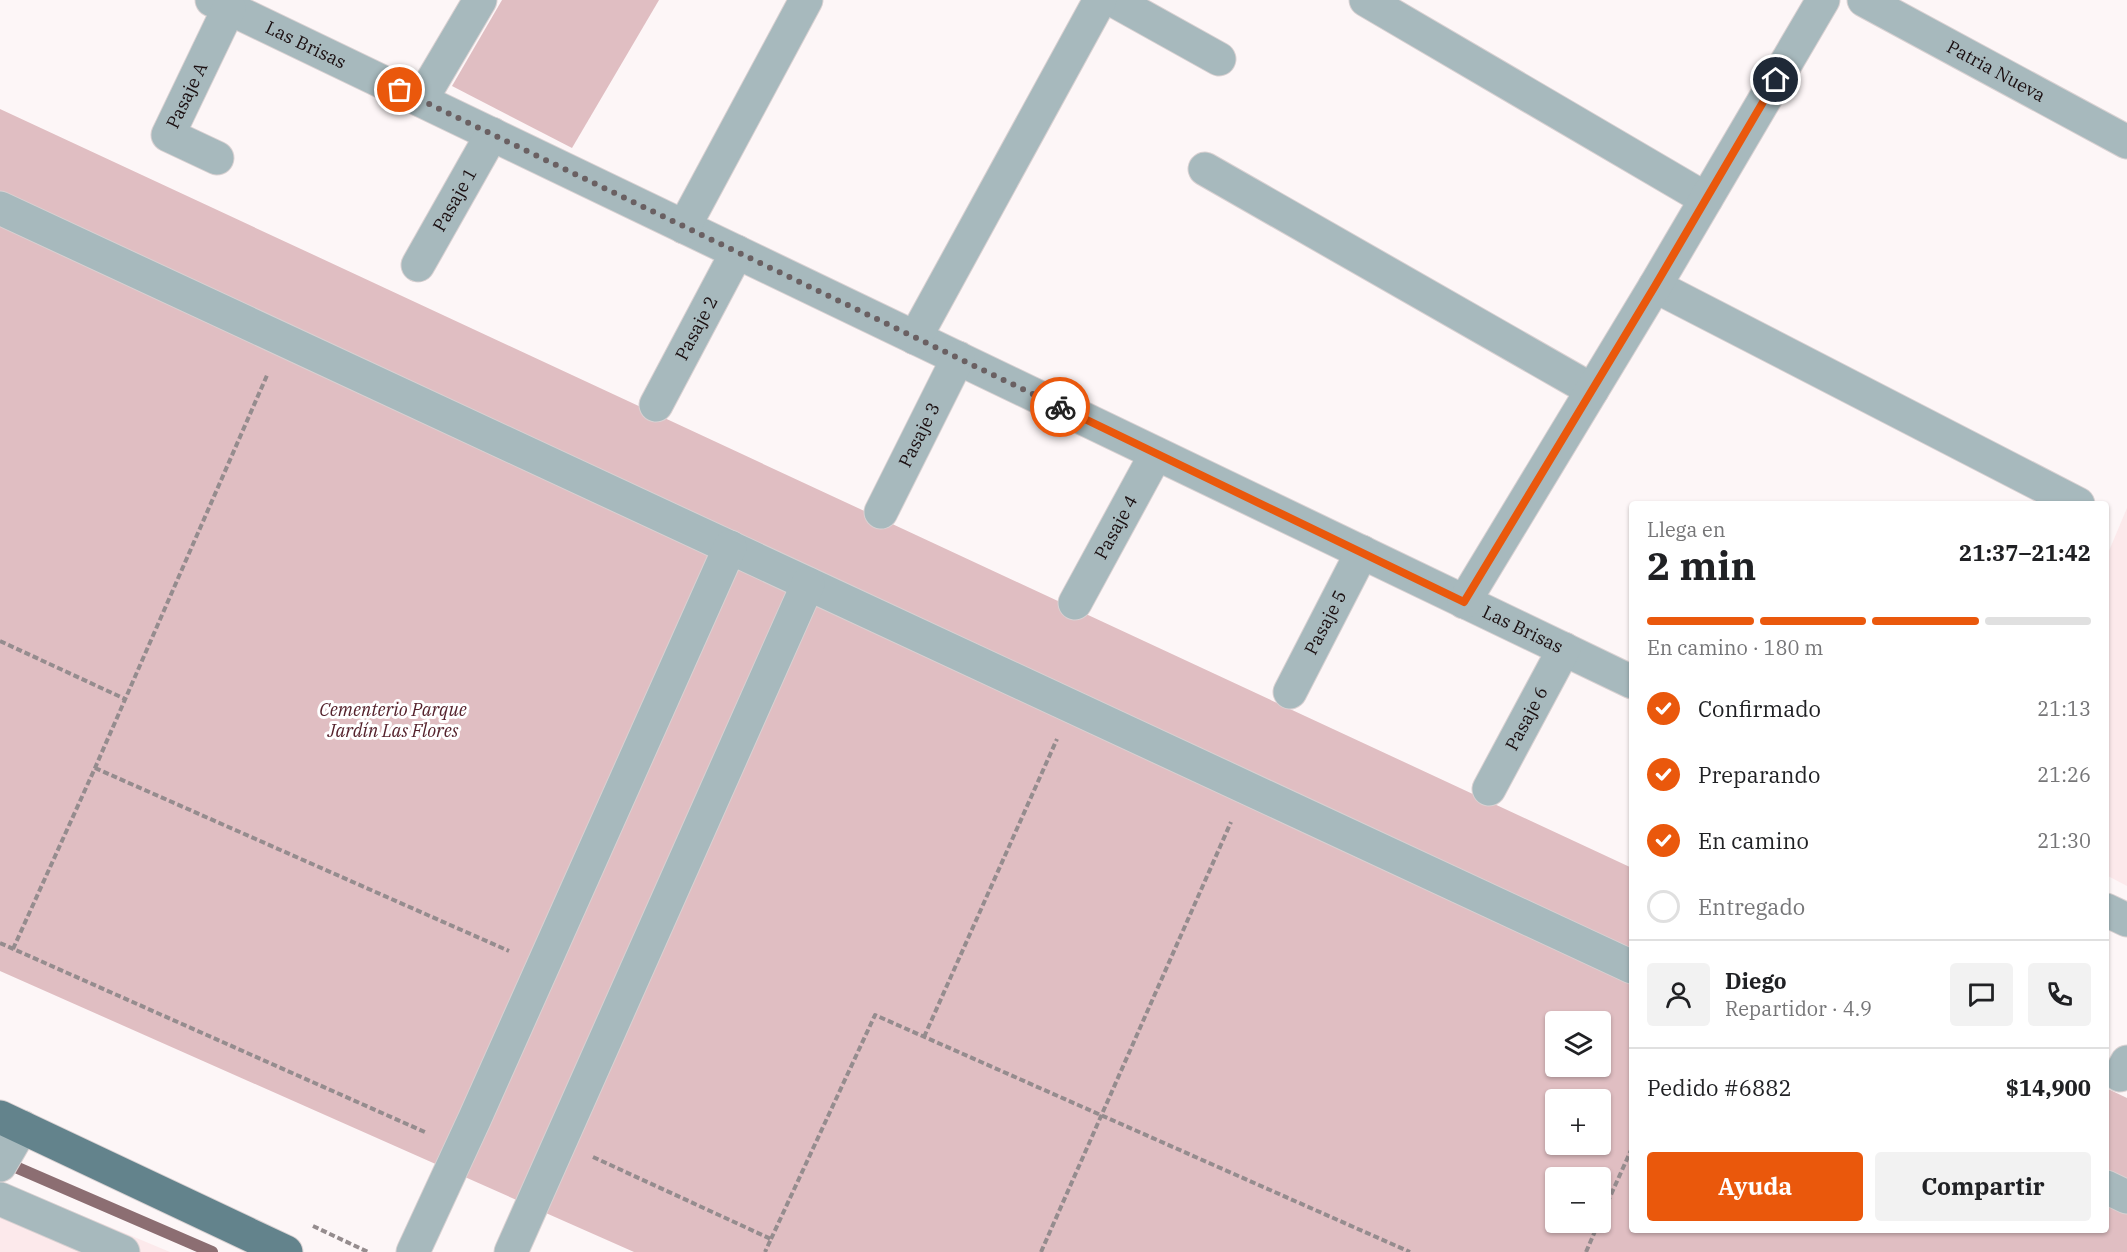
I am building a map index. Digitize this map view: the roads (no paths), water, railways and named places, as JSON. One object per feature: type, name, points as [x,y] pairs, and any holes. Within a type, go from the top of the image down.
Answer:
[{"type":"main road","points":[[11,1122],[286,1252]]},
{"type":"street","points":[[421,100],[480,0]]},
{"type":"street","points":[[684,227],[806,0]]},
{"type":"street","points":[[915,338],[1100,0]]},
{"type":"street","points":[[1113,0],[1219,59]]},
{"type":"street","points":[[1366,0],[1706,199]]},
{"type":"street","points":[[1464,602],[1655,286],[1823,0]]},
{"type":"street","name":"Patria Nueva","points":[[1864,0],[2127,142]]},
{"type":"street","name":"Las Brisas","points":[[220,4],[1629,681]]},
{"type":"street","name":"Pasaje A","points":[[217,159],[168,135],[220,4]]},
{"type":"street","name":"Pasaje 1","points":[[418,265],[492,134]]},
{"type":"street","points":[[1205,169],[1592,390]]},
{"type":"street","points":[[0,208],[1629,966]]},
{"type":"street","name":"Pasaje 2","points":[[656,405],[737,252]]},
{"type":"street","points":[[1655,286],[2072,501]]},
{"type":"street","name":"Pasaje 3","points":[[881,512],[958,358]]},
{"type":"street","name":"Pasaje 4","points":[[1076,603],[1156,453]]},
{"type":"street","points":[[413,1252],[730,547]]},
{"type":"street","name":"Pasaje 5","points":[[1290,692],[1362,552]]},
{"type":"street","points":[[511,1252],[808,584]]},
{"type":"street","name":"Pasaje 6","points":[[1489,789],[1564,649]]},
{"type":"street","points":[[2109,911],[2127,920]]},
{"type":"street","points":[[0,1165],[11,1122]]},
{"type":"street","points":[[2109,1188],[2127,1197]]},
{"type":"street","points":[[0,1199],[123,1252]]},
{"type":"waterway","points":[[4,1162],[212,1252]]},
{"type":"park label","name":"Cementerio Parque Jardín Las Flores","points":[[393,720]]}]
